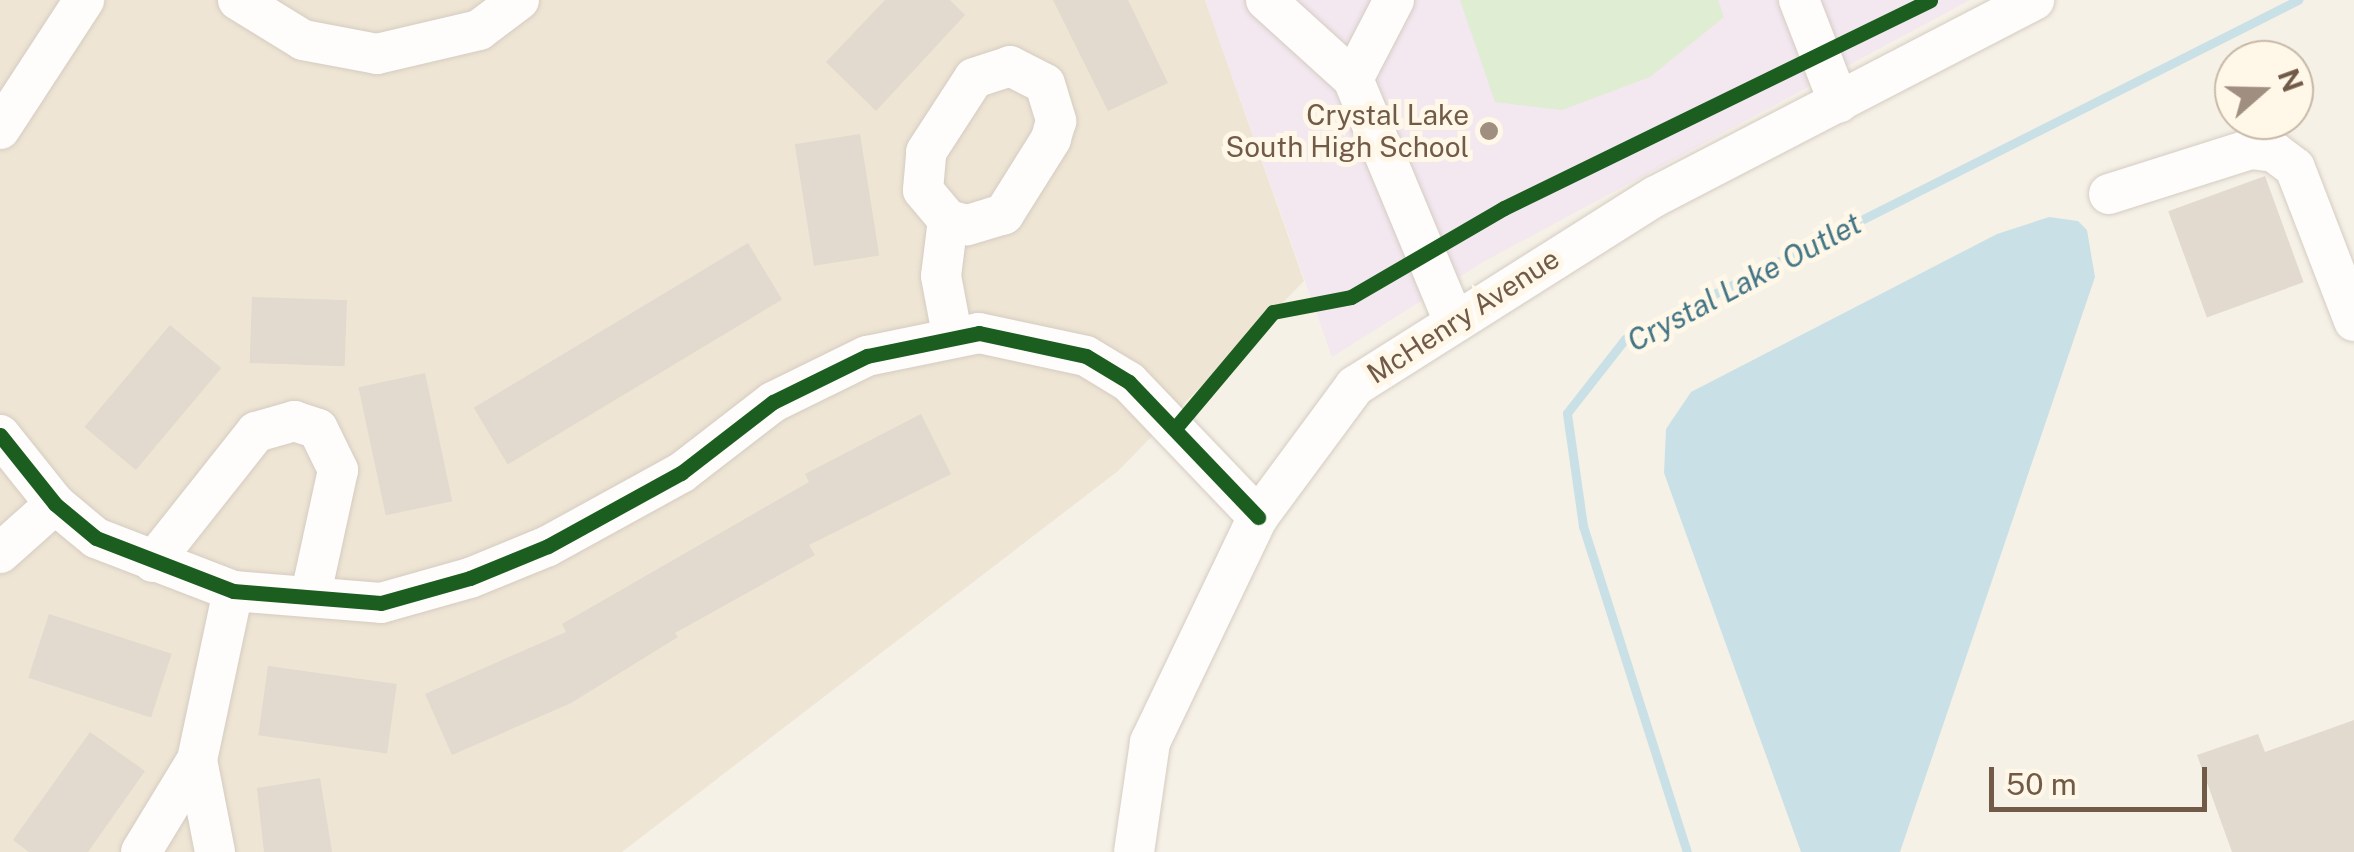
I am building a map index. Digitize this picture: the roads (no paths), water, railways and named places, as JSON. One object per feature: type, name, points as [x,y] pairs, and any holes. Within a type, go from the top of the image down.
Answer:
[{"type":"street","points":[[0,129],[84,0]]},
{"type":"street","points":[[238,0],[303,40],[377,54],[479,30],[519,0]]},
{"type":"street","points":[[1266,0],[1353,79],[1453,319]]},
{"type":"street","points":[[1353,79],[1394,0]]},
{"type":"street","points":[[1799,0],[1839,103]]},
{"type":"street","name":"McHenry Avenue","points":[[1134,852],[1150,742],[1258,517],[1354,386],[1453,319],[1656,196],[2034,0]]},
{"type":"street","points":[[2109,194],[2251,150],[2274,152],[2295,168],[2354,320]]},
{"type":"street","points":[[948,220],[941,276],[952,334]]},
{"type":"street","points":[[0,435],[54,504],[96,538],[233,591],[311,594],[380,603],[486,572],[548,546],[681,473],[774,402],[867,356],[952,334],[1047,344],[1114,374],[1177,426],[1258,517]]},
{"type":"street","points":[[154,562],[256,432],[294,422],[318,429],[338,470],[311,594]]},
{"type":"street","points":[[0,554],[54,504]]},
{"type":"street","points":[[141,852],[197,760],[233,591]]},
{"type":"street","points":[[197,760],[215,852]]},
{"type":"water","points":[[2049,217],[2078,221],[2087,230],[2095,277],[1900,852],[1801,852],[1664,473],[1666,429],[1691,392],[1997,234]]},
{"type":"waterway","name":"Crystal Lake Outlet","points":[[1687,852],[1583,526],[1567,413],[1625,339],[2298,0]]},
{"type":"place","name":"Crystal Lake South High School","points":[[1489,131]]}]
